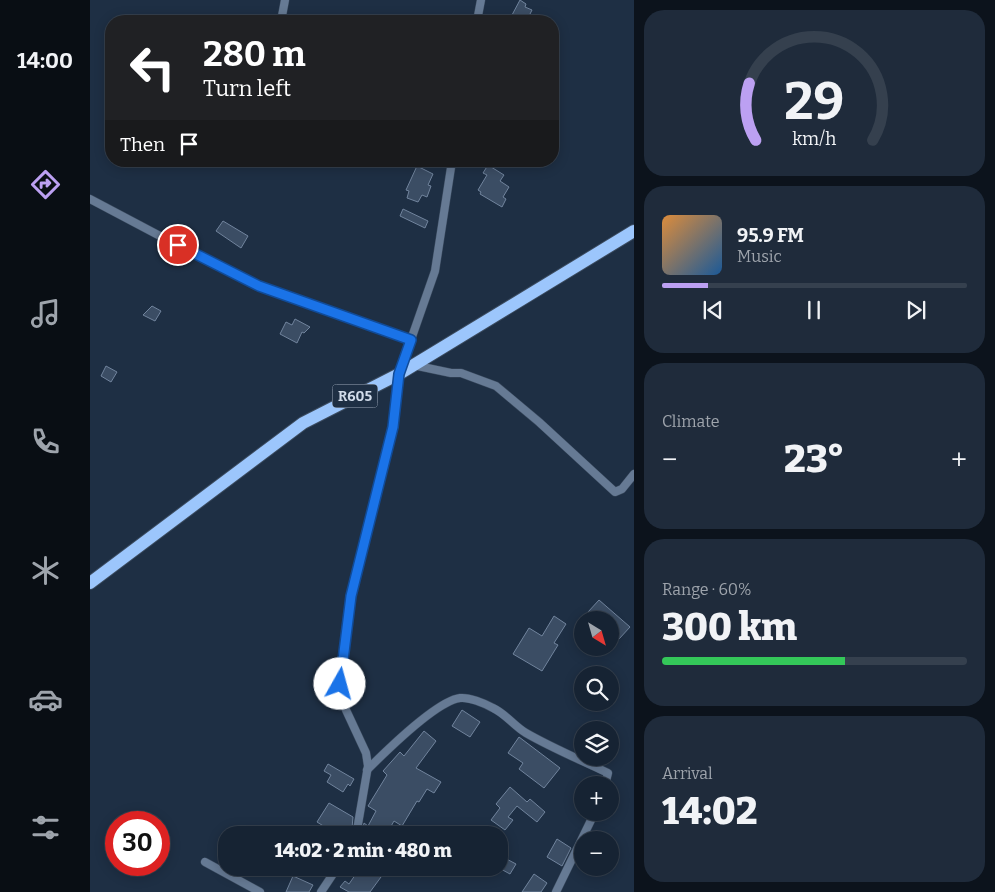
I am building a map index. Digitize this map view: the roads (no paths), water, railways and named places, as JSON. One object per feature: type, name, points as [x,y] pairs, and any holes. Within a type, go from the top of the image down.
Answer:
[{"type":"main road","name":"R605","points":[[90,583],[303,423],[399,374],[634,231]]},
{"type":"street","points":[[282,15],[285,0]]},
{"type":"street","points":[[478,15],[481,0]]},
{"type":"street","points":[[359,826],[367,770],[366,753],[346,710],[340,684],[351,596],[393,427],[399,374],[435,271],[451,167]]},
{"type":"street","points":[[90,199],[259,286],[411,340]]},
{"type":"street","points":[[413,365],[451,373],[462,373],[496,386],[539,422],[615,492],[622,490],[634,474]]},
{"type":"street","points":[[367,770],[382,754],[440,705],[461,698],[476,701],[493,708],[512,720],[525,732],[608,773],[607,776]]},
{"type":"street","points":[[556,892],[591,821]]},
{"type":"street","points":[[205,862],[260,892]]},
{"type":"street","points":[[322,892],[332,876]]}]
